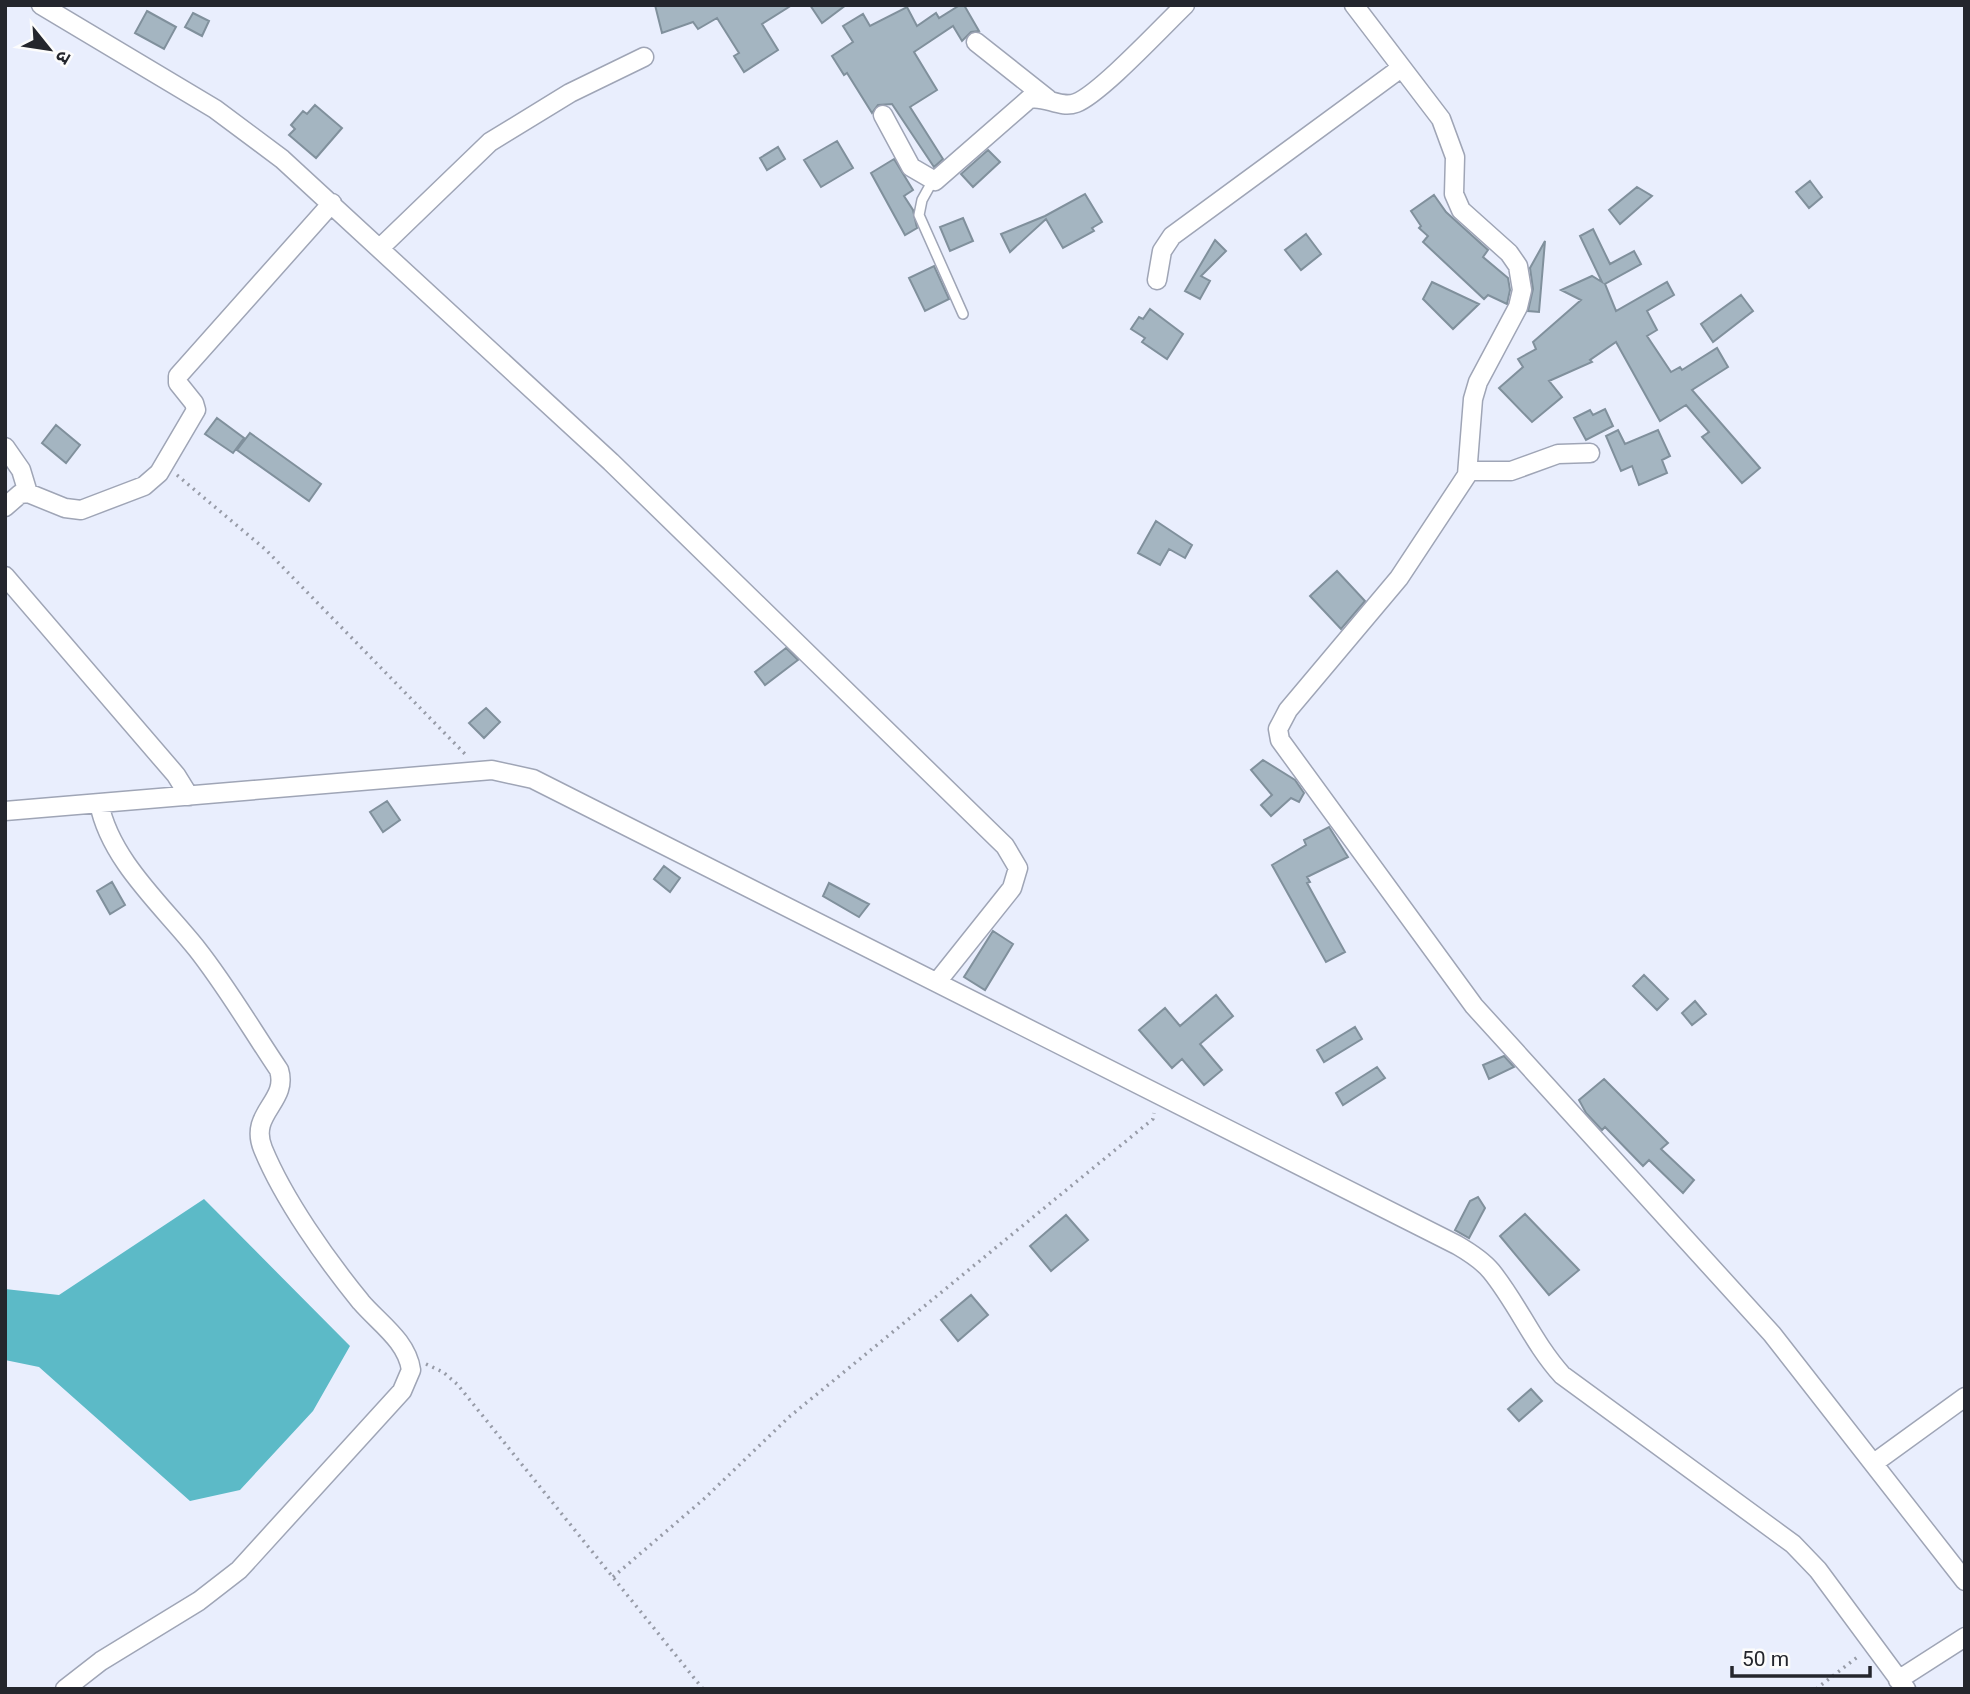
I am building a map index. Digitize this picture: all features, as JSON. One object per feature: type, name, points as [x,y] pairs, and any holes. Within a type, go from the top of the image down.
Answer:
[{"type":"street","points":[[41,5],[215,109],[282,159],[611,462],[1005,846],[1018,868],[1012,888],[937,982]]},
{"type":"street","points":[[883,115],[911,167],[932,182],[1029,99],[1068,105],[1091,94],[1185,5]]},
{"type":"street","points":[[1353,5],[1441,119],[1451,140],[1455,158],[1454,194],[1461,210],[1509,253],[1522,279],[1518,307],[1478,382],[1473,399],[1468,471],[1399,578],[1288,709],[1278,729],[1280,740],[1474,1006],[1769,1330],[1965,1581]]},
{"type":"street","points":[[976,42],[1051,102]]},
{"type":"street","points":[[380,248],[490,142],[570,93],[644,57]]},
{"type":"street","points":[[1157,280],[1162,251],[1172,236],[1401,68]]},
{"type":"street","points":[[5,507],[20,494],[28,493],[65,508],[81,510],[144,486],[164,464],[196,410],[194,402],[178,383],[178,376],[332,203]]},
{"type":"street","points":[[5,447],[21,470],[28,493]]},
{"type":"street","points":[[1468,471],[1511,471],[1558,454],[1590,453]]},
{"type":"street","points":[[5,576],[176,775],[189,796]]},
{"type":"street","points":[[5,811],[100,807],[189,796],[481,771],[533,779],[1457,1245],[1492,1271],[1542,1353],[1562,1375],[1793,1544],[1818,1570],[1902,1684],[1965,1637]]},
{"type":"street","points":[[65,1689],[101,1661],[199,1601],[239,1570],[401,1391],[411,1370],[410,1358],[360,1301],[317,1242],[260,1140],[261,1119],[282,1084],[279,1070],[198,950],[147,891],[106,829],[100,807]]},
{"type":"street","points":[[1874,1463],[1965,1397]]},
{"type":"lane","points":[[932,182],[922,200],[919,215],[963,314]]},
{"type":"path","points":[[164,464],[266,550],[481,771]]},
{"type":"path","points":[[613,1577],[705,1498],[789,1417],[1153,1119],[1155,1115],[1152,1107],[1157,1095]]},
{"type":"path","points":[[410,1358],[443,1371],[457,1384],[703,1689]]},
{"type":"path","points":[[1816,1689],[1873,1645]]},
{"type":"water","points":[[204,1199],[350,1346],[313,1411],[240,1490],[190,1501],[39,1367],[5,1360],[5,1289],[59,1295]]},
{"type":"building","points":[[655,5],[792,5],[762,24],[778,50],[744,72],[734,56],[739,53],[717,18],[698,29],[693,22],[662,33]]},
{"type":"building","points":[[810,5],[846,5],[822,23]]},
{"type":"building","points":[[964,5],[979,31],[971,32],[962,41],[953,26],[914,52],[937,90],[910,107],[943,159],[934,167],[892,104],[878,105],[872,113],[847,73],[844,75],[832,56],[853,42],[843,26],[863,14],[870,26],[907,7],[917,26],[936,13],[939,18]]},
{"type":"building","points":[[147,11],[176,27],[164,49],[135,33]]},
{"type":"building","points":[[193,13],[209,21],[202,36],[185,27]]},
{"type":"building","points":[[315,105],[342,128],[316,158],[289,135],[295,129],[291,125],[303,111],[307,114]]},
{"type":"building","points":[[837,141],[853,168],[821,187],[804,160]]},
{"type":"building","points":[[778,147],[785,159],[767,170],[760,158]]},
{"type":"building","points":[[988,150],[1000,162],[973,187],[961,174]]},
{"type":"building","points":[[894,159],[913,190],[904,196],[913,210],[917,228],[905,235],[871,173]]},
{"type":"building","points":[[1810,181],[1822,197],[1809,208],[1796,192]]},
{"type":"building","points":[[1637,187],[1652,196],[1620,224],[1609,210]]},
{"type":"building","points":[[1085,194],[1102,222],[1092,228],[1094,231],[1063,248],[1046,219],[1010,252],[1001,234],[1045,216]]},
{"type":"building","points":[[1434,195],[1446,212],[1488,250],[1483,257],[1508,278],[1510,290],[1507,304],[1488,295],[1484,299],[1423,242],[1428,236],[1419,228],[1421,226],[1411,211]]},
{"type":"building","points":[[963,218],[973,241],[950,251],[940,227]]},
{"type":"building","points":[[1593,229],[1610,264],[1634,251],[1641,264],[1605,284],[1616,311],[1667,282],[1674,295],[1647,311],[1657,330],[1647,336],[1671,372],[1680,367],[1682,370],[1717,348],[1728,367],[1692,390],[1760,468],[1742,483],[1702,437],[1709,432],[1686,405],[1660,421],[1616,342],[1590,360],[1592,362],[1549,381],[1562,397],[1532,422],[1499,388],[1523,367],[1518,359],[1536,349],[1533,342],[1581,300],[1561,290],[1592,276],[1602,282],[1580,236]]},
{"type":"building","points":[[1306,234],[1321,254],[1301,270],[1285,250]]},
{"type":"building","points":[[1215,240],[1226,251],[1201,276],[1210,281],[1200,299],[1185,291]]},
{"type":"building","points":[[1545,241],[1539,312],[1528,311],[1533,289],[1530,268]]},
{"type":"building","points":[[934,266],[949,299],[925,311],[909,278]]},
{"type":"building","points":[[1432,282],[1479,304],[1453,329],[1423,299]]},
{"type":"building","points":[[1741,295],[1753,311],[1713,342],[1701,324]]},
{"type":"building","points":[[1150,309],[1183,334],[1167,359],[1142,342],[1145,338],[1131,329],[1139,317],[1143,319]]},
{"type":"building","points":[[1605,409],[1613,426],[1586,440],[1574,418],[1590,410],[1593,415]]},
{"type":"building","points":[[217,418],[244,438],[233,453],[205,434]]},
{"type":"building","points":[[56,425],[80,445],[66,463],[42,443]]},
{"type":"building","points":[[1618,430],[1625,444],[1658,430],[1670,456],[1662,460],[1667,473],[1639,485],[1632,466],[1621,471],[1606,436]]},
{"type":"building","points":[[250,433],[321,484],[309,501],[237,450]]},
{"type":"building","points":[[1156,521],[1192,545],[1185,558],[1169,549],[1160,565],[1138,553]]},
{"type":"building","points":[[1337,571],[1365,601],[1341,629],[1310,596]]},
{"type":"building","points":[[786,648],[798,660],[765,685],[755,672]]},
{"type":"building","points":[[486,708],[500,722],[484,738],[469,723]]},
{"type":"building","points":[[1263,760],[1295,780],[1304,793],[1299,802],[1291,798],[1271,816],[1261,805],[1272,795],[1251,770]]},
{"type":"building","points":[[387,801],[400,820],[383,832],[370,812]]},
{"type":"building","points":[[1329,827],[1348,857],[1307,877],[1310,882],[1307,883],[1345,952],[1326,962],[1272,865],[1306,845],[1304,840]]},
{"type":"building","points":[[664,866],[680,878],[670,892],[654,879]]},
{"type":"building","points":[[112,882],[125,905],[110,914],[97,891]]},
{"type":"building","points":[[829,883],[869,904],[859,917],[823,896]]},
{"type":"building","points":[[993,931],[1013,944],[985,990],[964,977]]},
{"type":"building","points":[[1644,975],[1668,999],[1657,1010],[1633,986]]},
{"type":"building","points":[[1216,995],[1233,1016],[1200,1044],[1222,1070],[1204,1085],[1182,1059],[1172,1068],[1139,1030],[1165,1008],[1180,1026]]},
{"type":"building","points":[[1695,1001],[1706,1014],[1692,1025],[1682,1013]]},
{"type":"building","points":[[1355,1027],[1362,1039],[1324,1062],[1317,1050]]},
{"type":"building","points":[[1504,1056],[1514,1067],[1489,1079],[1483,1065]]},
{"type":"building","points":[[1377,1067],[1385,1078],[1343,1105],[1336,1093]]},
{"type":"building","points":[[1604,1079],[1668,1143],[1661,1149],[1694,1180],[1683,1193],[1649,1160],[1643,1166],[1605,1127],[1602,1130],[1586,1113],[1579,1100]]},
{"type":"building","points":[[1478,1197],[1485,1208],[1469,1238],[1455,1230],[1470,1201]]},
{"type":"building","points":[[1525,1214],[1579,1270],[1549,1295],[1500,1236]]},
{"type":"building","points":[[1066,1215],[1088,1240],[1051,1271],[1030,1246]]},
{"type":"building","points":[[971,1295],[988,1315],[958,1341],[941,1320]]},
{"type":"building","points":[[1531,1389],[1542,1401],[1519,1421],[1508,1409]]}]
